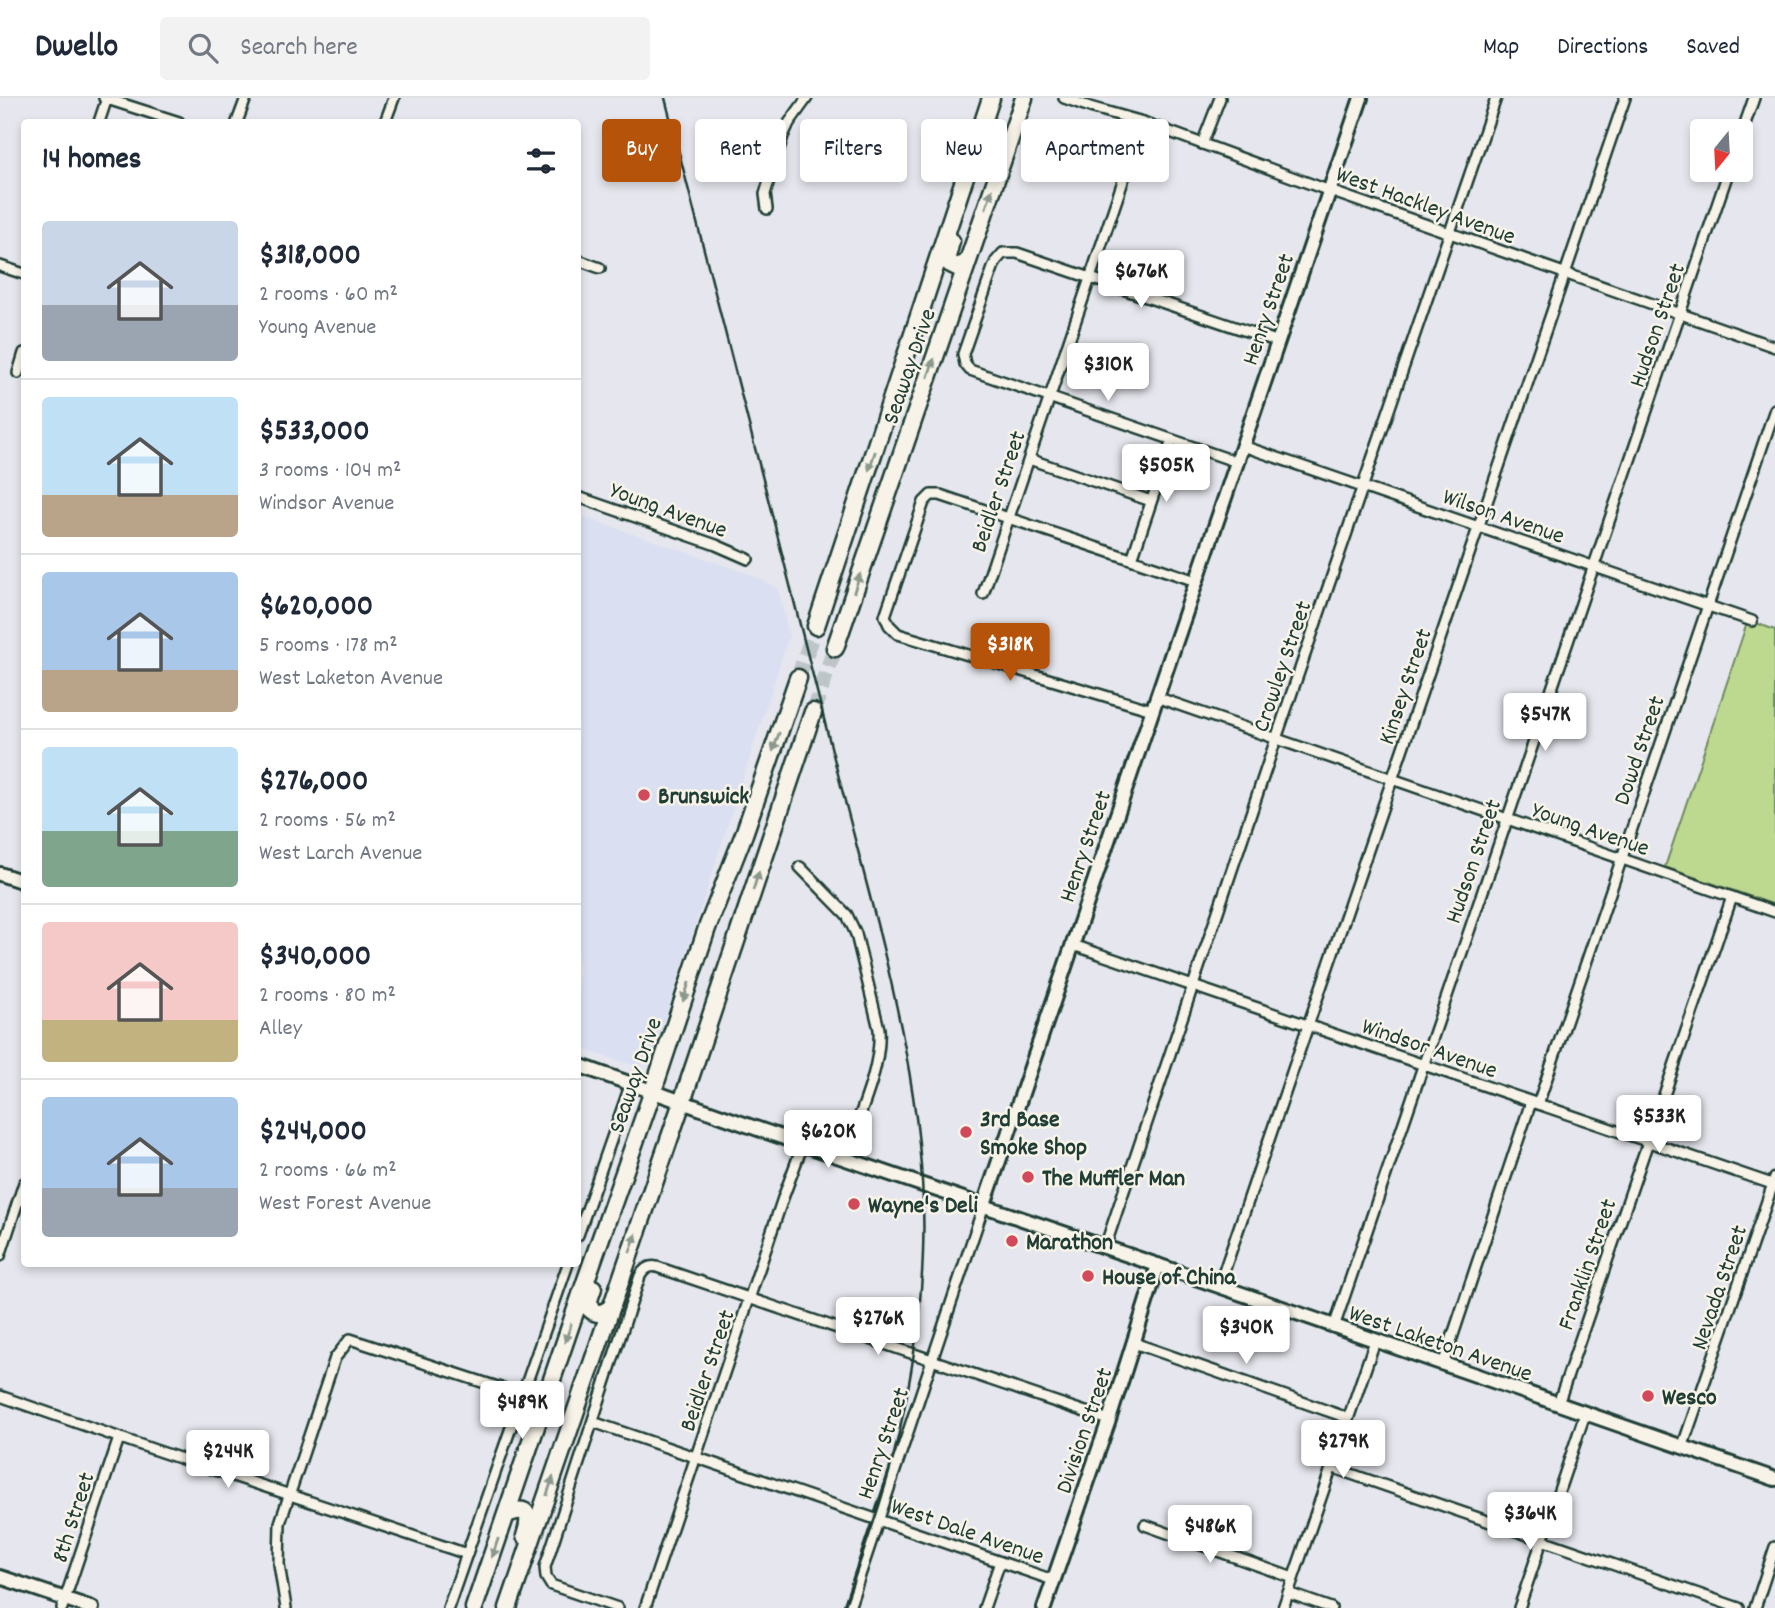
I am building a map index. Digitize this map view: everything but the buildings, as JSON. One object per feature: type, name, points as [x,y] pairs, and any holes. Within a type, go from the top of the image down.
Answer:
[{"type":"highway","points":[[967,263],[960,267],[951,265],[947,257],[948,250],[995,107],[993,98]]},
{"type":"highway","name":"Seaway Drive","points":[[816,626],[993,98]]},
{"type":"highway","name":"Seaway Drive","points":[[835,648],[1024,98]]},
{"type":"highway","name":"Seaway Drive","points":[[474,1608],[707,928],[744,834],[798,678]]},
{"type":"highway","points":[[508,1608],[813,712]]},
{"type":"highway","points":[[689,1081],[687,1065],[729,941],[735,920],[732,911],[724,911],[714,918],[707,928]]},
{"type":"highway","points":[[611,1308],[604,1313],[596,1313],[590,1309],[589,1300],[648,1128],[645,1112]]},
{"type":"highway","points":[[500,1608],[530,1521],[522,1510],[507,1514]]},
{"type":"main road","name":"Henry Street","points":[[984,1205],[1361,98]]},
{"type":"main road","points":[[0,874],[21,881]]},
{"type":"main road","name":"West Laketon Avenue","points":[[581,1066],[1775,1479]]},
{"type":"main road","name":"Division Street","points":[[1044,1608],[1109,1420],[1158,1265]]},
{"type":"main road","points":[[0,1577],[64,1604],[92,1608]]},
{"type":"street","points":[[100,119],[106,98],[170,119]]},
{"type":"street","points":[[238,119],[246,98]]},
{"type":"street","points":[[386,119],[394,98]]},
{"type":"street","points":[[768,209],[765,194],[783,136],[789,122],[807,98]]},
{"type":"street","name":"West Hackley Avenue","points":[[1063,98],[1091,103],[1135,119]]},
{"type":"street","points":[[1202,144],[1220,98]]},
{"type":"street","name":"Crowley Street","points":[[1105,1247],[1496,98]]},
{"type":"street","name":"Kinsey Street","points":[[1219,1286],[1625,98]]},
{"type":"street","points":[[1747,119],[1754,98]]},
{"type":"street","name":"West Hackley Avenue","points":[[1169,132],[1566,275],[1775,347]]},
{"type":"street","name":"Beidler Street","points":[[983,594],[1123,182]]},
{"type":"street","name":"Hudson Street","points":[[1334,1327],[1725,182]]},
{"type":"street","points":[[1237,462],[974,373],[965,364],[963,354],[993,268],[1003,253],[1017,253],[1279,342]]},
{"type":"street","points":[[581,261],[600,268]]},
{"type":"street","points":[[0,266],[21,273]]},
{"type":"street","points":[[18,373],[21,363]]},
{"type":"street","name":"Dowd Street","points":[[1443,1365],[1775,409]]},
{"type":"street","points":[[1132,559],[1172,440]]},
{"type":"street","name":"Wilson Avenue","points":[[1243,446],[1752,621]]},
{"type":"street","points":[[1029,459],[1151,501]]},
{"type":"street","name":"Young Avenue","points":[[1009,518],[940,495],[931,495],[924,502],[885,616],[889,625],[898,634],[1276,739],[1775,912]]},
{"type":"street","name":"Young Avenue","points":[[581,498],[716,545],[748,559]]},
{"type":"street","points":[[1009,518],[1196,581]]},
{"type":"street","points":[[800,867],[847,915],[856,934],[879,1029],[880,1041],[874,1069],[844,1158]]},
{"type":"street","name":"Franklin Street","points":[[1558,1404],[1732,897]]},
{"type":"street","name":"Windsor Avenue","points":[[1073,945],[1423,1066],[1774,1182]]},
{"type":"street","points":[[581,1226],[631,1083]]},
{"type":"street","name":"Beidler Street","points":[[645,1608],[803,1144]]},
{"type":"street","name":"Nevada Street","points":[[1682,1448],[1774,1182]]},
{"type":"street","points":[[0,1256],[21,1192]]},
{"type":"street","name":"Henry Street","points":[[849,1608],[984,1205]]},
{"type":"street","points":[[0,1221],[10,1225]]},
{"type":"street","points":[[618,1608],[555,1587],[546,1577],[545,1567],[640,1276],[650,1266],[1109,1420]]},
{"type":"street","points":[[448,1608],[567,1267]]},
{"type":"street","points":[[286,1608],[279,1564],[280,1523],[335,1358],[350,1339],[522,1395]]},
{"type":"street","points":[[1283,1608],[1289,1577],[1375,1341]]},
{"type":"street","points":[[1134,1343],[1348,1418]]},
{"type":"street","points":[[0,1396],[467,1554]]},
{"type":"street","points":[[1519,1608],[1585,1414]]},
{"type":"street","name":"West Dale Avenue","points":[[593,1422],[1053,1580]]},
{"type":"street","name":"8th Street","points":[[64,1604],[119,1438]]},
{"type":"street","points":[[1331,1467],[1739,1608]]},
{"type":"street","points":[[1145,1525],[1289,1577]]},
{"type":"street","points":[[1755,1608],[1775,1548]]},
{"type":"street","points":[[984,1608],[1000,1562]]},
{"type":"street","points":[[1287,1593],[1331,1608]]},
{"type":"shaded area","points":[[581,516],[750,574],[778,588],[789,636],[654,1052],[639,1067],[581,1049]]},
{"type":"green space","points":[[1748,620],[1775,630],[1775,905],[1665,867]]},
{"type":"tunnel","points":[[798,678],[816,626]]},
{"type":"tunnel","points":[[813,712],[835,648]]},
{"type":"railway","points":[[665,98],[884,953],[898,1013],[918,1132],[923,1192],[923,1252],[912,1368],[887,1480],[844,1608]]},
{"type":"place","name":"Brunswick","points":[[644,795]]},
{"type":"place","name":"3rd Base Smoke Shop","points":[[966,1132]]},
{"type":"place","name":"The Muffler Man","points":[[1028,1177]]},
{"type":"place","name":"Wayne's Deli","points":[[854,1204]]},
{"type":"place","name":"Marathon","points":[[1012,1241]]},
{"type":"place","name":"House of China","points":[[1088,1276]]},
{"type":"place","name":"Wesco","points":[[1648,1396]]}]
